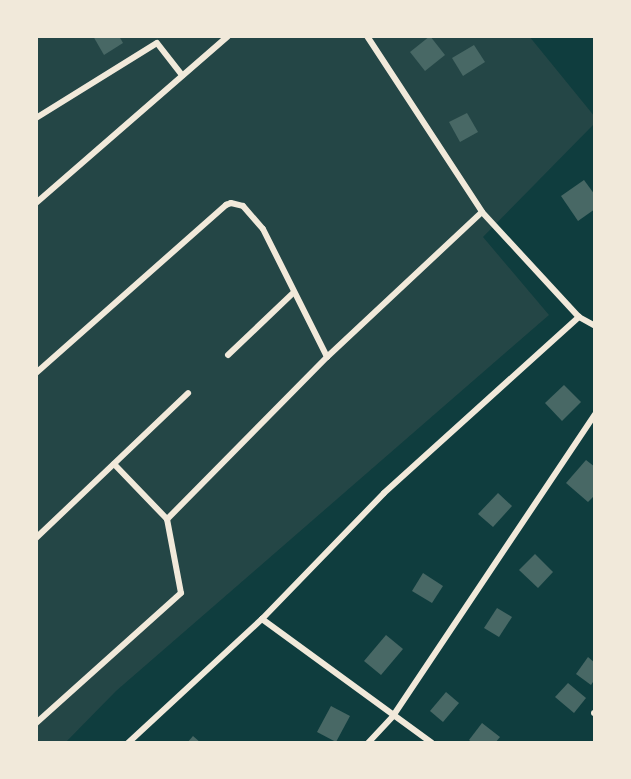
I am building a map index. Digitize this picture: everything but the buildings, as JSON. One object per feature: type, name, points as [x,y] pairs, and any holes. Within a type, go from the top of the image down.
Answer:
[{"type":"street","points":[[36,203],[228,36]]},
{"type":"street","points":[[367,36],[482,212],[579,317],[595,326]]},
{"type":"street","points":[[36,118],[157,43],[182,75]]},
{"type":"street","points":[[36,373],[226,205],[243,206],[263,229],[327,357]]},
{"type":"street","points":[[166,519],[327,357],[482,212]]},
{"type":"street","points":[[228,355],[293,293]]},
{"type":"street","points":[[128,743],[262,620],[384,493],[579,317]]},
{"type":"street","points":[[36,538],[188,393]]},
{"type":"street","points":[[368,743],[393,716],[595,414]]},
{"type":"street","points":[[36,723],[181,593],[166,519],[114,464]]},
{"type":"street","points":[[262,620],[432,743]]},
{"type":"shaded area","points":[[36,36],[529,36],[595,117],[595,123],[483,237],[549,315],[116,691],[65,743],[36,743]]}]
